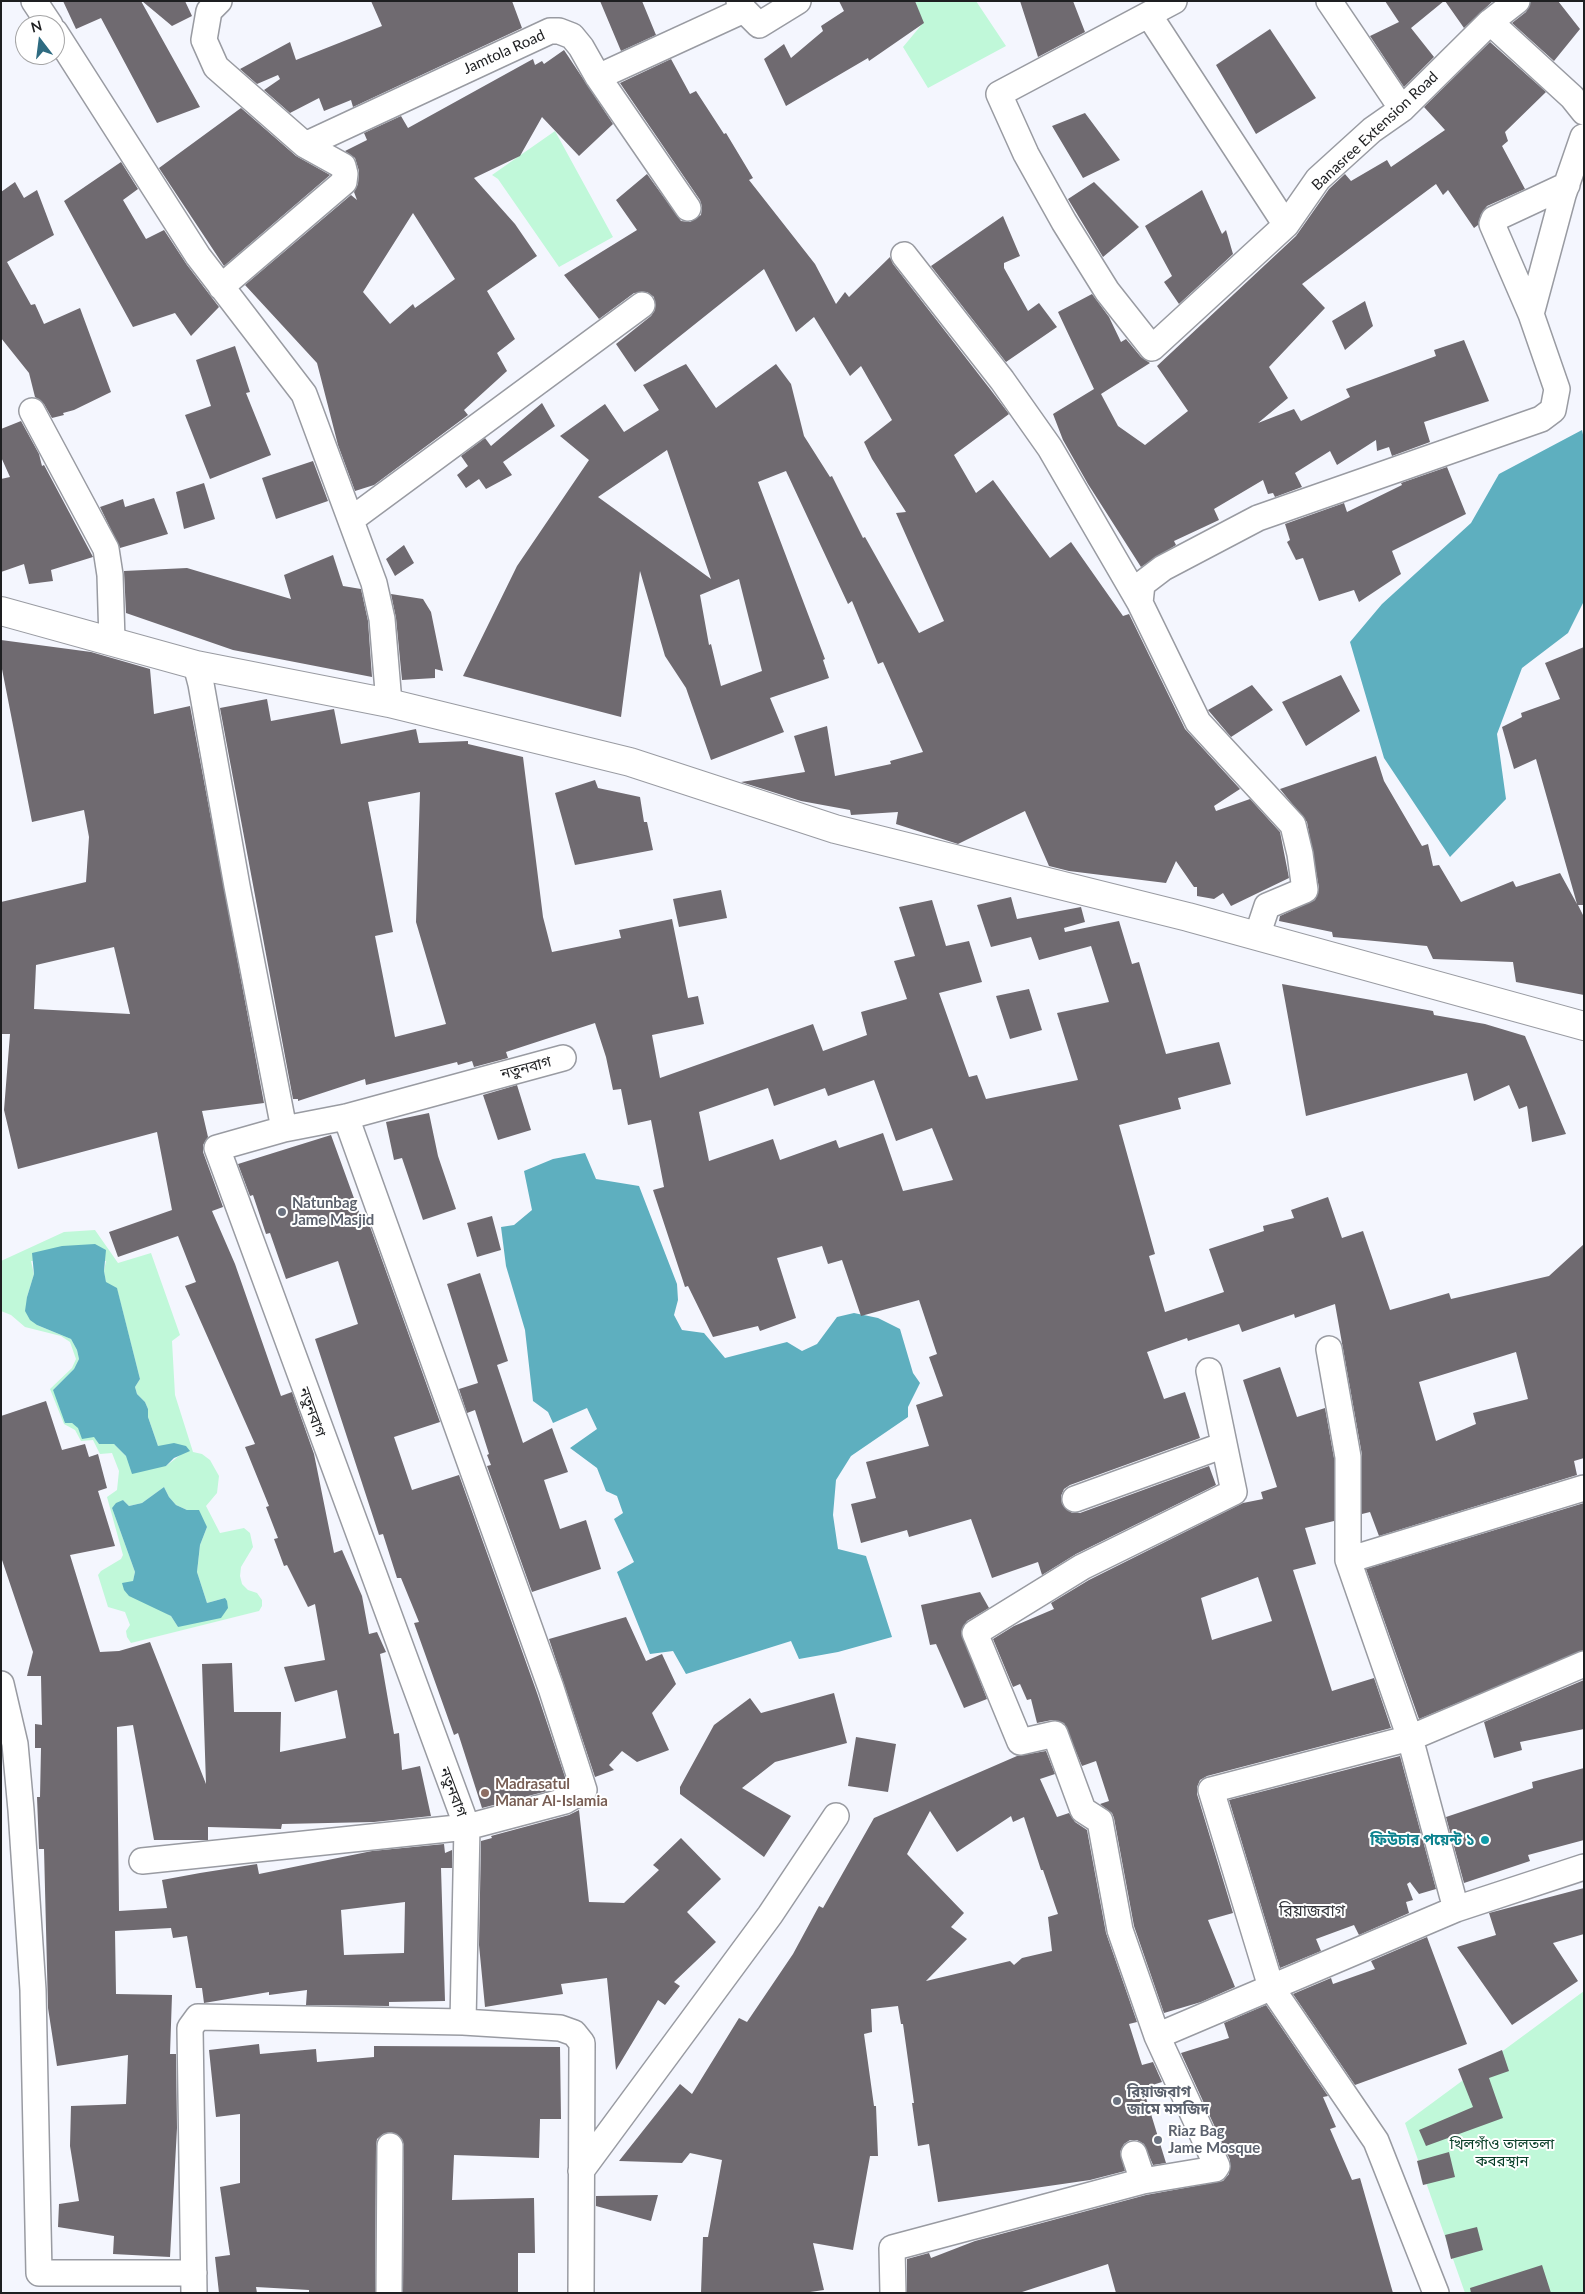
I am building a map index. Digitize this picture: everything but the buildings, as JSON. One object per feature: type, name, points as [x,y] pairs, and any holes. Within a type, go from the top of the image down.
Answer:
[{"type":"street","points":[[34,1],[43,15]]},
{"type":"street","points":[[219,1],[209,11],[204,40],[216,67],[305,145],[343,166],[344,182],[221,286]]},
{"type":"street","points":[[598,77],[742,6],[758,24],[798,1]]},
{"type":"street","points":[[1174,1],[1149,15],[1286,225]]},
{"type":"street","points":[[1329,1],[1402,109]]},
{"type":"street","name":"Banasree Extension Road","points":[[1149,15],[998,94],[1026,154],[1064,222],[1107,291],[1152,348],[1286,225],[1318,179],[1372,130],[1402,109],[1490,22],[1517,1]]},
{"type":"street","points":[[1490,22],[1572,97],[1584,112]]},
{"type":"street","name":"Jamtola Road","points":[[305,145],[550,31],[572,36],[688,208]]},
{"type":"street","points":[[65,48],[198,256],[304,394],[352,519],[374,584],[382,619],[389,703]]},
{"type":"street","points":[[1531,314],[1541,271],[1584,133]]},
{"type":"street","points":[[1140,603],[1142,584],[1163,568],[1258,518],[1541,419],[1553,410],[1557,389],[1531,314],[1492,224],[1494,219],[1567,185]]},
{"type":"street","points":[[904,255],[1002,380],[1050,448],[1140,603],[1198,722],[1292,825],[1300,854],[1305,890],[1267,906],[1258,936]]},
{"type":"street","points":[[352,519],[642,305]]},
{"type":"street","points":[[32,411],[106,549],[110,575],[112,641]]},
{"type":"street","points":[[1,611],[196,665],[389,703],[630,762],[835,829],[1258,936],[1584,1026]]},
{"type":"street","points":[[196,665],[284,1129]]},
{"type":"street","name":"নতুনবাগ","points":[[463,2022],[466,1827],[217,1148],[284,1129],[346,1117],[562,1058]]},
{"type":"street","points":[[142,1861],[466,1827],[565,1801],[584,1790],[551,1688],[346,1117]]},
{"type":"street","points":[[1329,1350],[1348,1457],[1348,1560],[1410,1738],[1456,1909]]},
{"type":"street","points":[[893,2293],[892,2248],[1143,2181],[1215,2169],[1217,2166],[1157,2036],[1120,1930],[1100,1821],[1083,1810],[1056,1734],[1020,1742],[975,1633],[1082,1567],[1234,1492],[1209,1372]]},
{"type":"street","points":[[1075,1499],[1224,1445]]},
{"type":"street","points":[[1348,1560],[1584,1488]]},
{"type":"street","points":[[1436,2293],[1376,2141],[1270,1987],[1211,1790],[1410,1738],[1584,1664]]},
{"type":"street","points":[[1,1684],[15,1744],[33,1990],[39,2273],[194,2283],[190,2028],[193,2021],[198,2017],[463,2022],[560,2028],[574,2033],[582,2043],[581,2293]]},
{"type":"street","points":[[581,2171],[770,1915],[836,1816]]},
{"type":"street","points":[[1157,2036],[1456,1909],[1584,1868]]},
{"type":"street","points":[[389,2293],[390,2146]]},
{"type":"street","points":[[1134,2154],[1143,2181]]},
{"type":"green space","points":[[915,1],[976,1],[1006,46],[928,88],[903,47],[923,23]]},
{"type":"green space","points":[[555,131],[613,237],[559,267],[498,179],[492,175]]},
{"type":"green space","points":[[95,1230],[118,1263],[151,1253],[180,1335],[172,1341],[175,1395],[193,1452],[202,1454],[210,1460],[219,1476],[217,1493],[206,1506],[220,1533],[244,1528],[250,1533],[253,1547],[241,1567],[240,1576],[242,1584],[248,1590],[257,1593],[262,1600],[262,1606],[259,1611],[131,1643],[127,1637],[126,1631],[130,1625],[125,1612],[108,1607],[98,1575],[101,1571],[121,1559],[123,1555],[107,1497],[117,1490],[119,1471],[112,1453],[100,1454],[93,1440],[81,1441],[75,1430],[64,1424],[50,1389],[72,1368],[76,1359],[70,1342],[61,1336],[25,1327],[11,1315],[1,1311],[1,1261],[64,1232]],"holes":[[[31,1261],[106,1261],[104,1271],[106,1283],[117,1289],[140,1379],[135,1387],[137,1394],[145,1402],[148,1409],[148,1417],[158,1446],[184,1452],[166,1466],[126,1456],[114,1444],[99,1444],[94,1436],[72,1423],[53,1390],[74,1369],[79,1359],[77,1350],[71,1339],[37,1325],[27,1297],[34,1274]],[[164,1487],[176,1505],[187,1510],[207,1527],[200,1545],[197,1572],[207,1603],[225,1598],[178,1627],[171,1616],[164,1612],[133,1581],[135,1572],[112,1508],[123,1500],[129,1506],[142,1503]]]},
{"type":"green space","name":"খিলগাঁও তালতলা কবরস্থান","points":[[1584,1991],[1584,2293],[1465,2293],[1405,2123]]},
{"type":"water","points":[[1582,430],[1584,439],[1584,601],[1568,633],[1522,668],[1497,734],[1506,799],[1450,857],[1384,758],[1350,642],[1382,604],[1471,523],[1499,474]]},
{"type":"water","points":[[585,1153],[596,1179],[639,1186],[677,1284],[678,1300],[674,1315],[682,1330],[704,1333],[725,1358],[787,1342],[802,1351],[817,1344],[837,1317],[854,1313],[878,1318],[900,1329],[913,1373],[920,1383],[908,1407],[908,1417],[851,1456],[836,1480],[833,1515],[838,1549],[866,1556],[892,1637],[838,1652],[799,1659],[791,1641],[686,1674],[673,1651],[650,1654],[617,1572],[634,1562],[614,1519],[623,1513],[617,1496],[606,1491],[597,1468],[570,1448],[597,1429],[587,1408],[553,1423],[548,1412],[533,1401],[525,1330],[506,1266],[501,1227],[514,1225],[532,1210],[524,1171],[553,1159]]},
{"type":"water","points":[[95,1244],[106,1250],[104,1271],[106,1282],[117,1288],[140,1379],[135,1387],[137,1394],[145,1402],[148,1409],[148,1417],[158,1446],[174,1443],[186,1446],[190,1451],[174,1458],[166,1466],[132,1474],[126,1456],[114,1444],[99,1444],[94,1437],[82,1439],[78,1428],[72,1423],[65,1423],[53,1390],[74,1369],[79,1359],[77,1350],[71,1339],[37,1325],[30,1320],[25,1311],[34,1274],[32,1253],[62,1246]]},
{"type":"water","points":[[164,1487],[176,1505],[187,1510],[199,1510],[207,1527],[200,1545],[197,1572],[207,1603],[225,1598],[227,1601],[228,1608],[221,1618],[178,1627],[171,1616],[129,1596],[124,1590],[122,1583],[133,1581],[135,1572],[112,1508],[116,1503],[123,1500],[129,1506],[142,1503]]},
{"type":"place","name":"Natunbag Jame Masjid","points":[[282,1212]]},
{"type":"place","name":"Madrasatul Manar Al-Islamia","points":[[485,1793]]},
{"type":"place","name":"ফিউচার পয়েন্ট ১","points":[[1485,1840]]},
{"type":"place","name":"রিয়াজবাগ জামে মসজিদ","points":[[1117,2101]]},
{"type":"place","name":"Riaz Bag Jame Mosque","points":[[1158,2140]]},
{"type":"district","name":"রিয়াজবাগ","points":[[1312,1911]]}]
